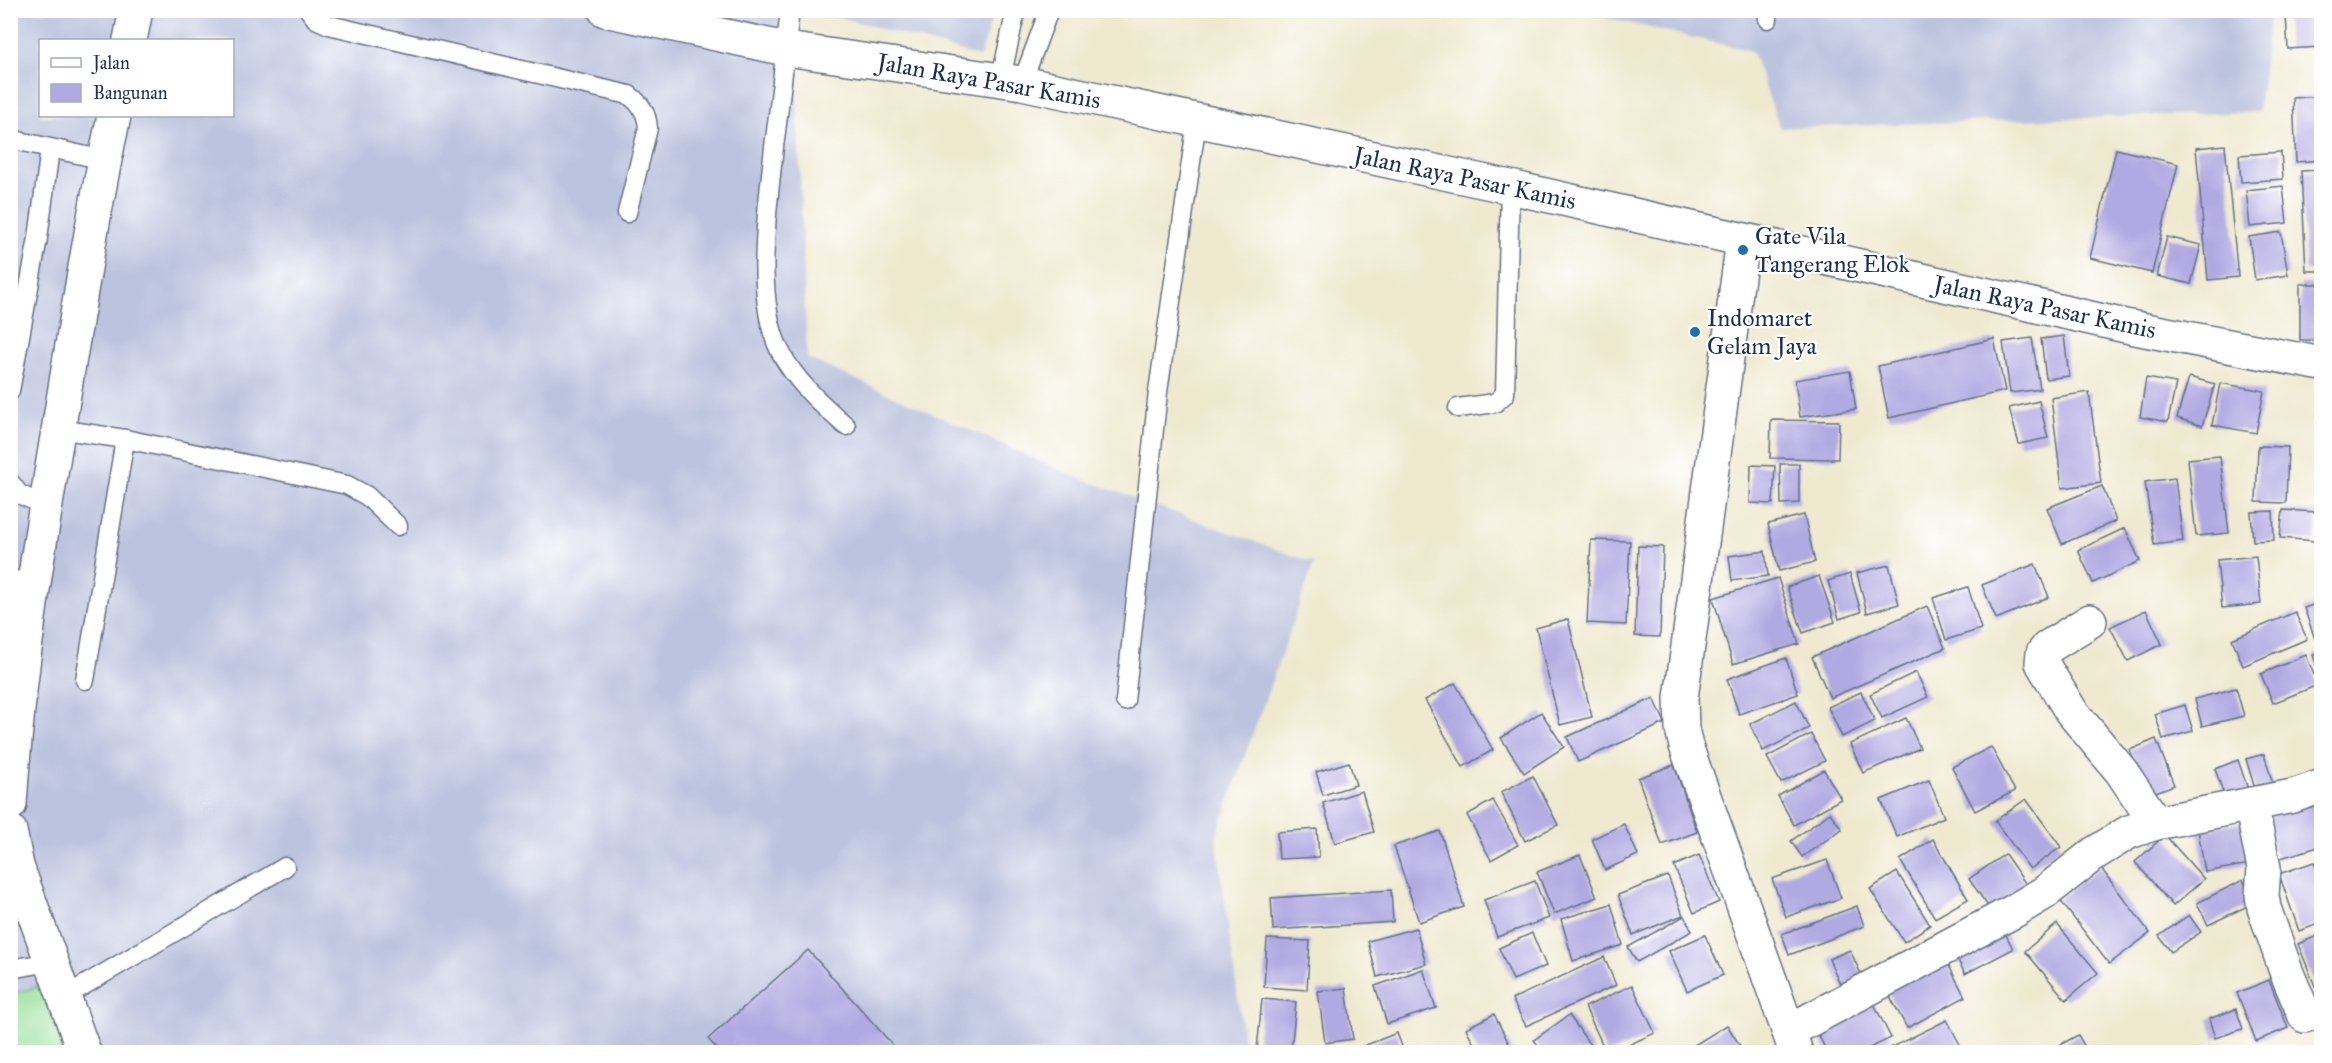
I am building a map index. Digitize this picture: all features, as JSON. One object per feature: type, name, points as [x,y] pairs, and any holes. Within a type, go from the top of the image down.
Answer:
[{"type":"main road","points":[[130,39],[136,10]]},
{"type":"main road","name":"Jalan Raya Pasar Kamis","points":[[605,10],[786,49],[1011,81],[1510,187],[2118,324],[2322,364]]},
{"type":"main road","points":[[10,804],[22,581],[45,506],[104,160],[114,117]]},
{"type":"main road","points":[[1743,240],[1680,715],[1686,746],[1793,1042],[2044,893],[2128,832],[2156,823],[2293,796],[2322,786]]},
{"type":"main road","points":[[2090,621],[2048,647],[2043,653],[2042,663],[2071,711],[2121,771],[2156,823]]},
{"type":"main road","points":[[2251,804],[2264,868],[2262,895],[2264,908],[2305,1016]]},
{"type":"main road","points":[[10,831],[16,866],[84,1053]]},
{"type":"lane","points":[[309,10],[316,19],[329,26],[629,95],[640,105],[647,117],[648,128],[627,213]]},
{"type":"lane","points":[[790,10],[766,225],[766,302],[778,348],[788,365],[814,397],[846,426]]},
{"type":"lane","points":[[1011,81],[1016,10]]},
{"type":"lane","points":[[1011,81],[1049,10]]},
{"type":"lane","points":[[1125,701],[1158,392],[1197,120]]},
{"type":"lane","points":[[10,139],[104,160]]},
{"type":"lane","points":[[10,391],[38,238],[50,149]]},
{"type":"lane","points":[[1458,408],[1496,403],[1505,394],[1510,187]]},
{"type":"lane","points":[[58,429],[125,440],[347,485],[367,496],[398,526]]},
{"type":"lane","points":[[85,680],[125,440]]},
{"type":"lane","points":[[10,482],[19,494],[45,506]]},
{"type":"lane","points":[[64,996],[285,867]]},
{"type":"lane","points":[[10,969],[51,962]]},
{"type":"shaded area","points":[[10,11],[794,11],[807,358],[1076,477],[1314,563],[1216,837],[1245,1050],[1248,1052],[66,1052],[42,987],[11,994]]},
{"type":"shaded area","points":[[819,11],[994,11],[980,57]]},
{"type":"shaded area","points":[[1576,11],[2270,11],[2258,112],[1780,128],[1752,51]]},
{"type":"green space","points":[[41,986],[66,1052],[11,1052],[11,994]]},
{"type":"building","points":[[2317,13],[2320,47],[2288,49],[2286,15]]},
{"type":"building","points":[[2322,96],[2322,160],[2296,162],[2293,98]]},
{"type":"building","points":[[2225,145],[2238,277],[2208,280],[2196,148]]},
{"type":"building","points":[[2116,149],[2178,164],[2152,273],[2090,258]]},
{"type":"building","points":[[2281,152],[2283,179],[2241,182],[2239,155]]},
{"type":"building","points":[[2322,170],[2322,271],[2306,271],[2301,171]]},
{"type":"building","points":[[2283,186],[2287,223],[2250,227],[2246,190]]},
{"type":"building","points":[[2281,232],[2288,275],[2255,280],[2249,237]]},
{"type":"building","points":[[2167,237],[2201,245],[2191,284],[2157,276]]},
{"type":"building","points":[[2300,284],[2322,284],[2322,340],[2300,340]]},
{"type":"building","points":[[2064,336],[2069,376],[2046,379],[2041,339]]},
{"type":"building","points":[[2032,338],[2040,389],[2010,393],[2003,342]]},
{"type":"building","points":[[1994,339],[2005,391],[1889,418],[1878,366]]},
{"type":"building","points":[[1850,371],[1856,409],[1800,417],[1795,380]]},
{"type":"building","points":[[2189,377],[2215,384],[2202,426],[2177,418]]},
{"type":"building","points":[[2146,378],[2176,383],[2168,422],[2140,417]]},
{"type":"building","points":[[2220,383],[2264,391],[2256,433],[2212,425]]},
{"type":"building","points":[[2089,392],[2101,483],[2062,488],[2051,398]]},
{"type":"building","points":[[2039,401],[2048,438],[2019,444],[2009,408]]},
{"type":"building","points":[[2322,414],[2322,457],[2320,457],[2317,415]]},
{"type":"building","points":[[1771,420],[1839,421],[1838,459],[1770,458]]},
{"type":"building","points":[[2258,446],[2288,447],[2286,503],[2256,502]]},
{"type":"building","points":[[2220,456],[2229,533],[2196,536],[2188,459]]},
{"type":"building","points":[[1780,464],[1799,464],[1799,503],[1781,504]]},
{"type":"building","points":[[1751,465],[1775,466],[1773,504],[1750,503]]},
{"type":"building","points":[[2175,478],[2183,541],[2154,545],[2145,482]]},
{"type":"building","points":[[2102,486],[2116,521],[2062,544],[2047,508]]},
{"type":"building","points":[[2283,510],[2317,512],[2315,541],[2280,538]]},
{"type":"building","points":[[2273,511],[2274,540],[2253,541],[2251,512]]},
{"type":"building","points":[[1804,515],[1815,562],[1779,571],[1768,524]]},
{"type":"building","points":[[2125,528],[2140,561],[2093,583],[2078,550]]},
{"type":"building","points":[[1591,540],[1630,541],[1626,625],[1587,623]]},
{"type":"building","points":[[1638,546],[1663,547],[1660,637],[1635,636]]},
{"type":"building","points":[[1765,551],[1768,576],[1732,581],[1729,556]]},
{"type":"building","points":[[2256,556],[2261,604],[2222,608],[2217,560]]},
{"type":"building","points":[[2035,564],[2049,597],[1996,619],[1982,585]]},
{"type":"building","points":[[1889,565],[1899,604],[1867,613],[1857,573]]},
{"type":"building","points":[[1850,574],[1861,612],[1839,619],[1828,581]]},
{"type":"building","points":[[1819,576],[1835,622],[1803,633],[1787,587]]},
{"type":"building","points":[[1778,578],[1799,644],[1733,664],[1713,598]]},
{"type":"building","points":[[1968,587],[1981,629],[1946,640],[1933,598]]},
{"type":"building","points":[[2322,602],[2322,637],[2315,639],[2304,608]]},
{"type":"building","points":[[1927,606],[1945,648],[1830,698],[1812,657]]},
{"type":"building","points":[[2146,610],[2162,644],[2128,661],[2110,627]]},
{"type":"building","points":[[2295,612],[2307,639],[2243,666],[2232,639]]},
{"type":"building","points":[[1568,619],[1592,717],[1560,725],[1536,628]]},
{"type":"building","points":[[2322,652],[2322,678],[2321,678],[2313,655]]},
{"type":"building","points":[[2306,655],[2318,685],[2273,703],[2261,674]]},
{"type":"building","points":[[1786,658],[1798,694],[1739,714],[1727,679]]},
{"type":"building","points":[[1916,672],[1928,697],[1882,718],[1870,694]]},
{"type":"building","points":[[1455,683],[1493,750],[1463,767],[1425,700]]},
{"type":"building","points":[[2236,688],[2244,716],[2202,726],[2195,699]]},
{"type":"building","points":[[1861,692],[1875,721],[1842,737],[1828,707]]},
{"type":"building","points":[[1654,698],[1665,723],[1578,762],[1567,737]]},
{"type":"building","points":[[1796,701],[1809,728],[1763,751],[1750,724]]},
{"type":"building","points":[[2185,705],[2193,731],[2163,739],[2155,714]]},
{"type":"building","points":[[1541,712],[1564,747],[1524,773],[1501,738]]},
{"type":"building","points":[[1906,718],[1920,748],[1863,773],[1850,744]]},
{"type":"building","points":[[1811,734],[1825,761],[1781,783],[1767,757]]},
{"type":"building","points":[[2156,739],[2174,785],[2148,795],[2130,750]]},
{"type":"building","points":[[1991,747],[2015,791],[1975,811],[1952,767]]},
{"type":"building","points":[[2264,754],[2275,791],[2257,796],[2246,759]]},
{"type":"building","points":[[2238,760],[2250,795],[2227,804],[2215,769]]},
{"type":"building","points":[[1349,762],[1356,785],[1323,795],[1316,772]]},
{"type":"building","points":[[1674,765],[1697,832],[1662,845],[1638,778]]},
{"type":"building","points":[[1824,770],[1841,799],[1794,825],[1778,796]]},
{"type":"building","points":[[1533,776],[1558,825],[1525,841],[1501,792]]},
{"type":"building","points":[[1929,780],[1944,817],[1897,837],[1881,800]]},
{"type":"building","points":[[1362,791],[1374,832],[1335,843],[1323,803]]},
{"type":"building","points":[[2026,799],[2061,847],[2030,869],[1995,821]]},
{"type":"building","points":[[1493,800],[1518,845],[1491,860],[1467,815]]},
{"type":"building","points":[[2315,802],[2322,823],[2322,846],[2277,859],[2265,816]]},
{"type":"building","points":[[1830,813],[1842,829],[1802,857],[1791,841]]},
{"type":"building","points":[[2248,821],[2256,863],[2205,872],[2198,830]]},
{"type":"building","points":[[1624,824],[1638,855],[1605,870],[1592,839]]},
{"type":"building","points":[[1317,829],[1319,857],[1279,859],[1277,832]]},
{"type":"building","points":[[1440,831],[1464,907],[1419,922],[1394,846]]},
{"type":"building","points":[[2165,835],[2204,879],[2173,906],[2135,862]]},
{"type":"building","points":[[1933,839],[1968,899],[1935,918],[1900,860]]},
{"type":"building","points":[[2005,854],[2030,890],[1994,915],[1969,879]]},
{"type":"building","points":[[1580,855],[1597,897],[1554,914],[1537,872]]},
{"type":"building","points":[[1699,855],[1719,902],[1694,913],[1674,866]]},
{"type":"building","points":[[1827,860],[1841,898],[1786,917],[1772,879]]},
{"type":"building","points":[[2314,862],[2322,884],[2322,923],[2299,931],[2279,874]]},
{"type":"building","points":[[2100,867],[2150,933],[2109,964],[2059,899]]},
{"type":"building","points":[[1897,872],[1930,925],[1904,942],[1870,889]]},
{"type":"building","points":[[1668,876],[1683,915],[1633,935],[1618,895]]},
{"type":"building","points":[[2243,880],[2254,903],[2208,925],[2197,903]]},
{"type":"building","points":[[1535,881],[1549,918],[1497,937],[1484,900]]},
{"type":"building","points":[[1391,890],[1393,922],[1273,930],[1271,898]]},
{"type":"building","points":[[1611,904],[1623,945],[1573,961],[1561,919]]},
{"type":"building","points":[[1857,906],[1864,926],[1789,955],[1782,934]]},
{"type":"building","points":[[2189,915],[2201,932],[2171,952],[2159,936]]},
{"type":"building","points":[[1684,916],[1692,931],[1637,962],[1628,947]]},
{"type":"building","points":[[2057,924],[2098,973],[2066,1000],[2025,951]]},
{"type":"building","points":[[1416,928],[1426,964],[1377,977],[1368,941]]},
{"type":"building","points":[[2003,929],[2013,949],[1965,974],[1955,954]]},
{"type":"building","points":[[1532,933],[1546,966],[1513,980],[1499,948]]},
{"type":"building","points":[[2322,934],[2322,989],[2317,991],[2298,944]]},
{"type":"building","points":[[1705,935],[1723,975],[1687,991],[1669,951]]},
{"type":"building","points":[[1267,939],[1310,941],[1307,990],[1264,987]]},
{"type":"building","points":[[808,950],[899,1052],[720,1052],[708,1039]]},
{"type":"building","points":[[1850,950],[1865,983],[1844,993],[1829,959]]},
{"type":"building","points":[[1604,957],[1616,985],[1526,1026],[1512,999]]},
{"type":"building","points":[[1945,958],[1965,997],[1907,1028],[1886,989]]},
{"type":"building","points":[[1423,969],[1436,1008],[1387,1024],[1375,986]]},
{"type":"building","points":[[2269,980],[2288,1028],[2256,1041],[2237,993]]},
{"type":"building","points":[[1632,985],[1655,1033],[1613,1052],[1606,1052],[1585,1007]]},
{"type":"building","points":[[1346,988],[1353,1039],[1325,1043],[1318,991]]},
{"type":"building","points":[[1871,998],[1891,1038],[1861,1052],[1827,1052],[1814,1026]]},
{"type":"building","points":[[1262,999],[1296,1002],[1291,1052],[1257,1050]]},
{"type":"building","points":[[2236,1009],[2243,1029],[2215,1038],[2209,1019]]},
{"type":"building","points":[[1494,1014],[1513,1052],[1478,1052],[1466,1028]]},
{"type":"building","points":[[1569,1015],[1595,1052],[1543,1052],[1534,1040]]},
{"type":"building","points":[[1947,1020],[1964,1052],[1887,1052],[1886,1050]]},
{"type":"building","points":[[1727,1025],[1744,1052],[1683,1052]]},
{"type":"building","points":[[1397,1033],[1404,1052],[1348,1052]]},
{"type":"building","points":[[2078,1035],[2088,1052],[2047,1052]]},
{"type":"place","name":"Gate Vila Tangerang Elok","points":[[1743,250]]},
{"type":"place","name":"Indomaret Gelam Jaya","points":[[1695,332]]}]
